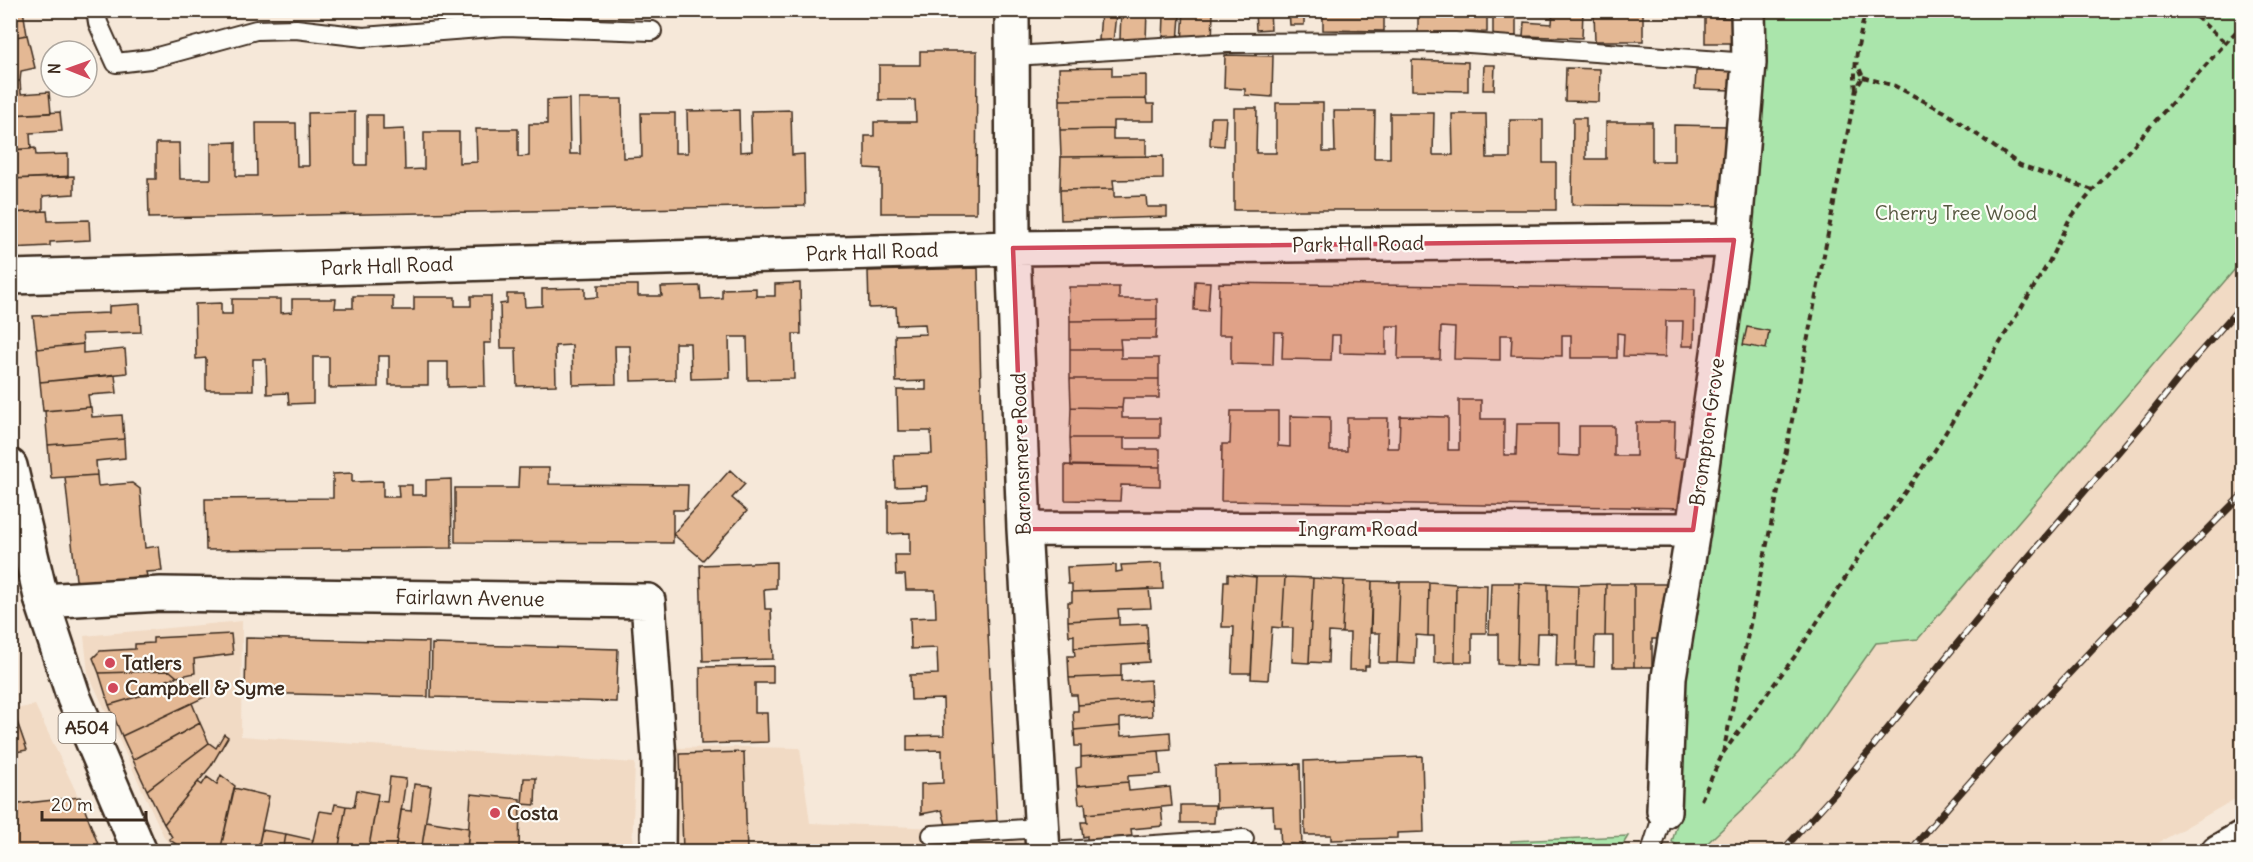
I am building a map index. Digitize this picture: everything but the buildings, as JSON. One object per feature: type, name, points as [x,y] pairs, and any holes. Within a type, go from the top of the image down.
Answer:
[{"type":"street","name":"Baronsmere Road","points":[[1012,10],[1013,248],[1024,529],[1044,844]]},
{"type":"street","name":"Brompton Grove","points":[[1664,811],[1669,676],[1693,530],[1734,240],[1749,63],[1748,10]]},
{"type":"street","name":"Park Hall Road","points":[[10,277],[1013,248],[1734,240]]},
{"type":"street","name":"A504","points":[[10,466],[42,601],[74,698],[140,852]]},
{"type":"street","name":"Ingram Road","points":[[1024,529],[1693,530]]},
{"type":"street","name":"Fairlawn Avenue","points":[[42,601],[161,594],[648,601],[659,759],[658,852]]},
{"type":"street","points":[[2218,852],[2242,837]]},
{"type":"lane","points":[[96,10],[98,22],[116,63],[150,59],[255,30],[296,29],[363,37],[507,26],[652,31]]},
{"type":"lane","points":[[1013,56],[1227,43],[1455,42],[1749,63]]},
{"type":"lane","name":"Brompton Grove","points":[[1651,852],[1664,811]]},
{"type":"lane","points":[[932,835],[1044,844],[1244,839]]},
{"type":"path","points":[[1856,89],[1854,74],[1865,10]]},
{"type":"path","points":[[2188,10],[2226,43]]},
{"type":"path","points":[[1698,805],[1723,753],[1798,652],[1860,555],[1935,450],[2049,262],[2069,220],[2093,190],[2242,25]]},
{"type":"path","points":[[2234,34],[2242,36]]},
{"type":"path","points":[[1857,63],[1863,76],[1895,86],[1945,112],[2020,165],[2093,190]]},
{"type":"path","points":[[1723,753],[1780,482],[1856,89],[1863,76]]},
{"type":"highlighted area","points":[[1734,240],[1693,530],[1024,529],[1013,248]]},
{"type":"shaded area","points":[[2242,184],[2242,795],[2144,851],[1699,852],[1799,752],[1876,643]]},
{"type":"shaded area","points":[[242,621],[241,736],[635,763],[632,851],[180,851],[165,839],[88,673],[84,636]]},
{"type":"shaded area","points":[[35,705],[104,851],[11,852],[11,710]]},
{"type":"shaded area","points":[[674,748],[800,748],[810,823],[941,828],[1026,822],[1026,851],[676,851]]},
{"type":"green space","name":"Cherry Tree Wood","points":[[1763,11],[2242,11],[2242,261],[1918,639],[1876,643],[1799,752],[1699,851],[1686,851],[1672,842],[1677,824],[1681,677],[1739,318],[1757,182],[1765,65]]},
{"type":"green space","points":[[1628,836],[1619,851],[1511,851],[1511,841]]},
{"type":"railway","points":[[1781,852],[1835,793],[2019,568],[2242,305]]},
{"type":"railway","points":[[1909,852],[2072,670],[2242,495]]},
{"type":"place","name":"Tatlers","points":[[110,663]]},
{"type":"place","name":"Campbell & Syme","points":[[113,688]]},
{"type":"place","name":"Costa","points":[[495,813]]}]
